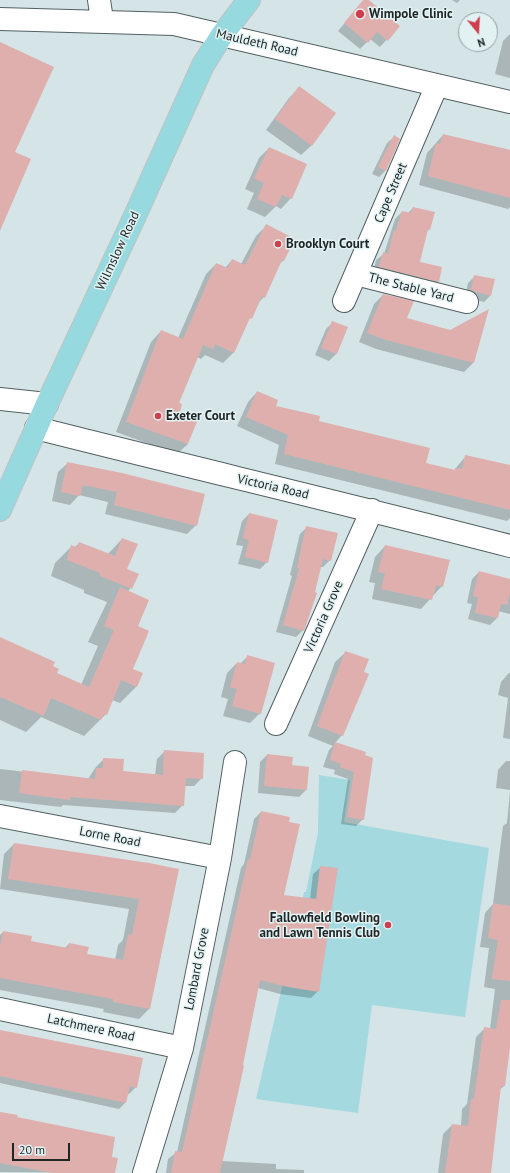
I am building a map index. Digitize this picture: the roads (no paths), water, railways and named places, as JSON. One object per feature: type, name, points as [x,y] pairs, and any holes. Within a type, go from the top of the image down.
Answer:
[{"type":"main road","name":"Wilmslow Road","points":[[0,510],[36,428],[134,218],[203,65],[222,35],[249,0]]},
{"type":"street","name":"Mauldeth Road","points":[[0,19],[100,10],[174,24],[510,102]]},
{"type":"street","name":"Cape Street","points":[[344,301],[437,85]]},
{"type":"street","name":"The Stable Yard","points":[[356,274],[467,302]]},
{"type":"street","points":[[0,399],[47,404]]},
{"type":"street","name":"Victoria Road","points":[[36,428],[236,479],[372,510],[510,546]]},
{"type":"street","name":"Victoria Grove","points":[[276,724],[372,510]]},
{"type":"street","name":"Lombard Grove","points":[[144,1173],[182,1048],[220,858],[235,762]]},
{"type":"street","name":"Lorne Road","points":[[0,816],[220,858]]},
{"type":"street","name":"Latchmere Road","points":[[0,1009],[182,1048]]},
{"type":"place","name":"Wimpole Clinic","points":[[360,14]]},
{"type":"place","name":"Brooklyn Court","points":[[278,244]]},
{"type":"place","name":"Exeter Court","points":[[158,416]]},
{"type":"place","name":"Fallowfield Bowling and Lawn Tennis Club","points":[[388,925]]}]
